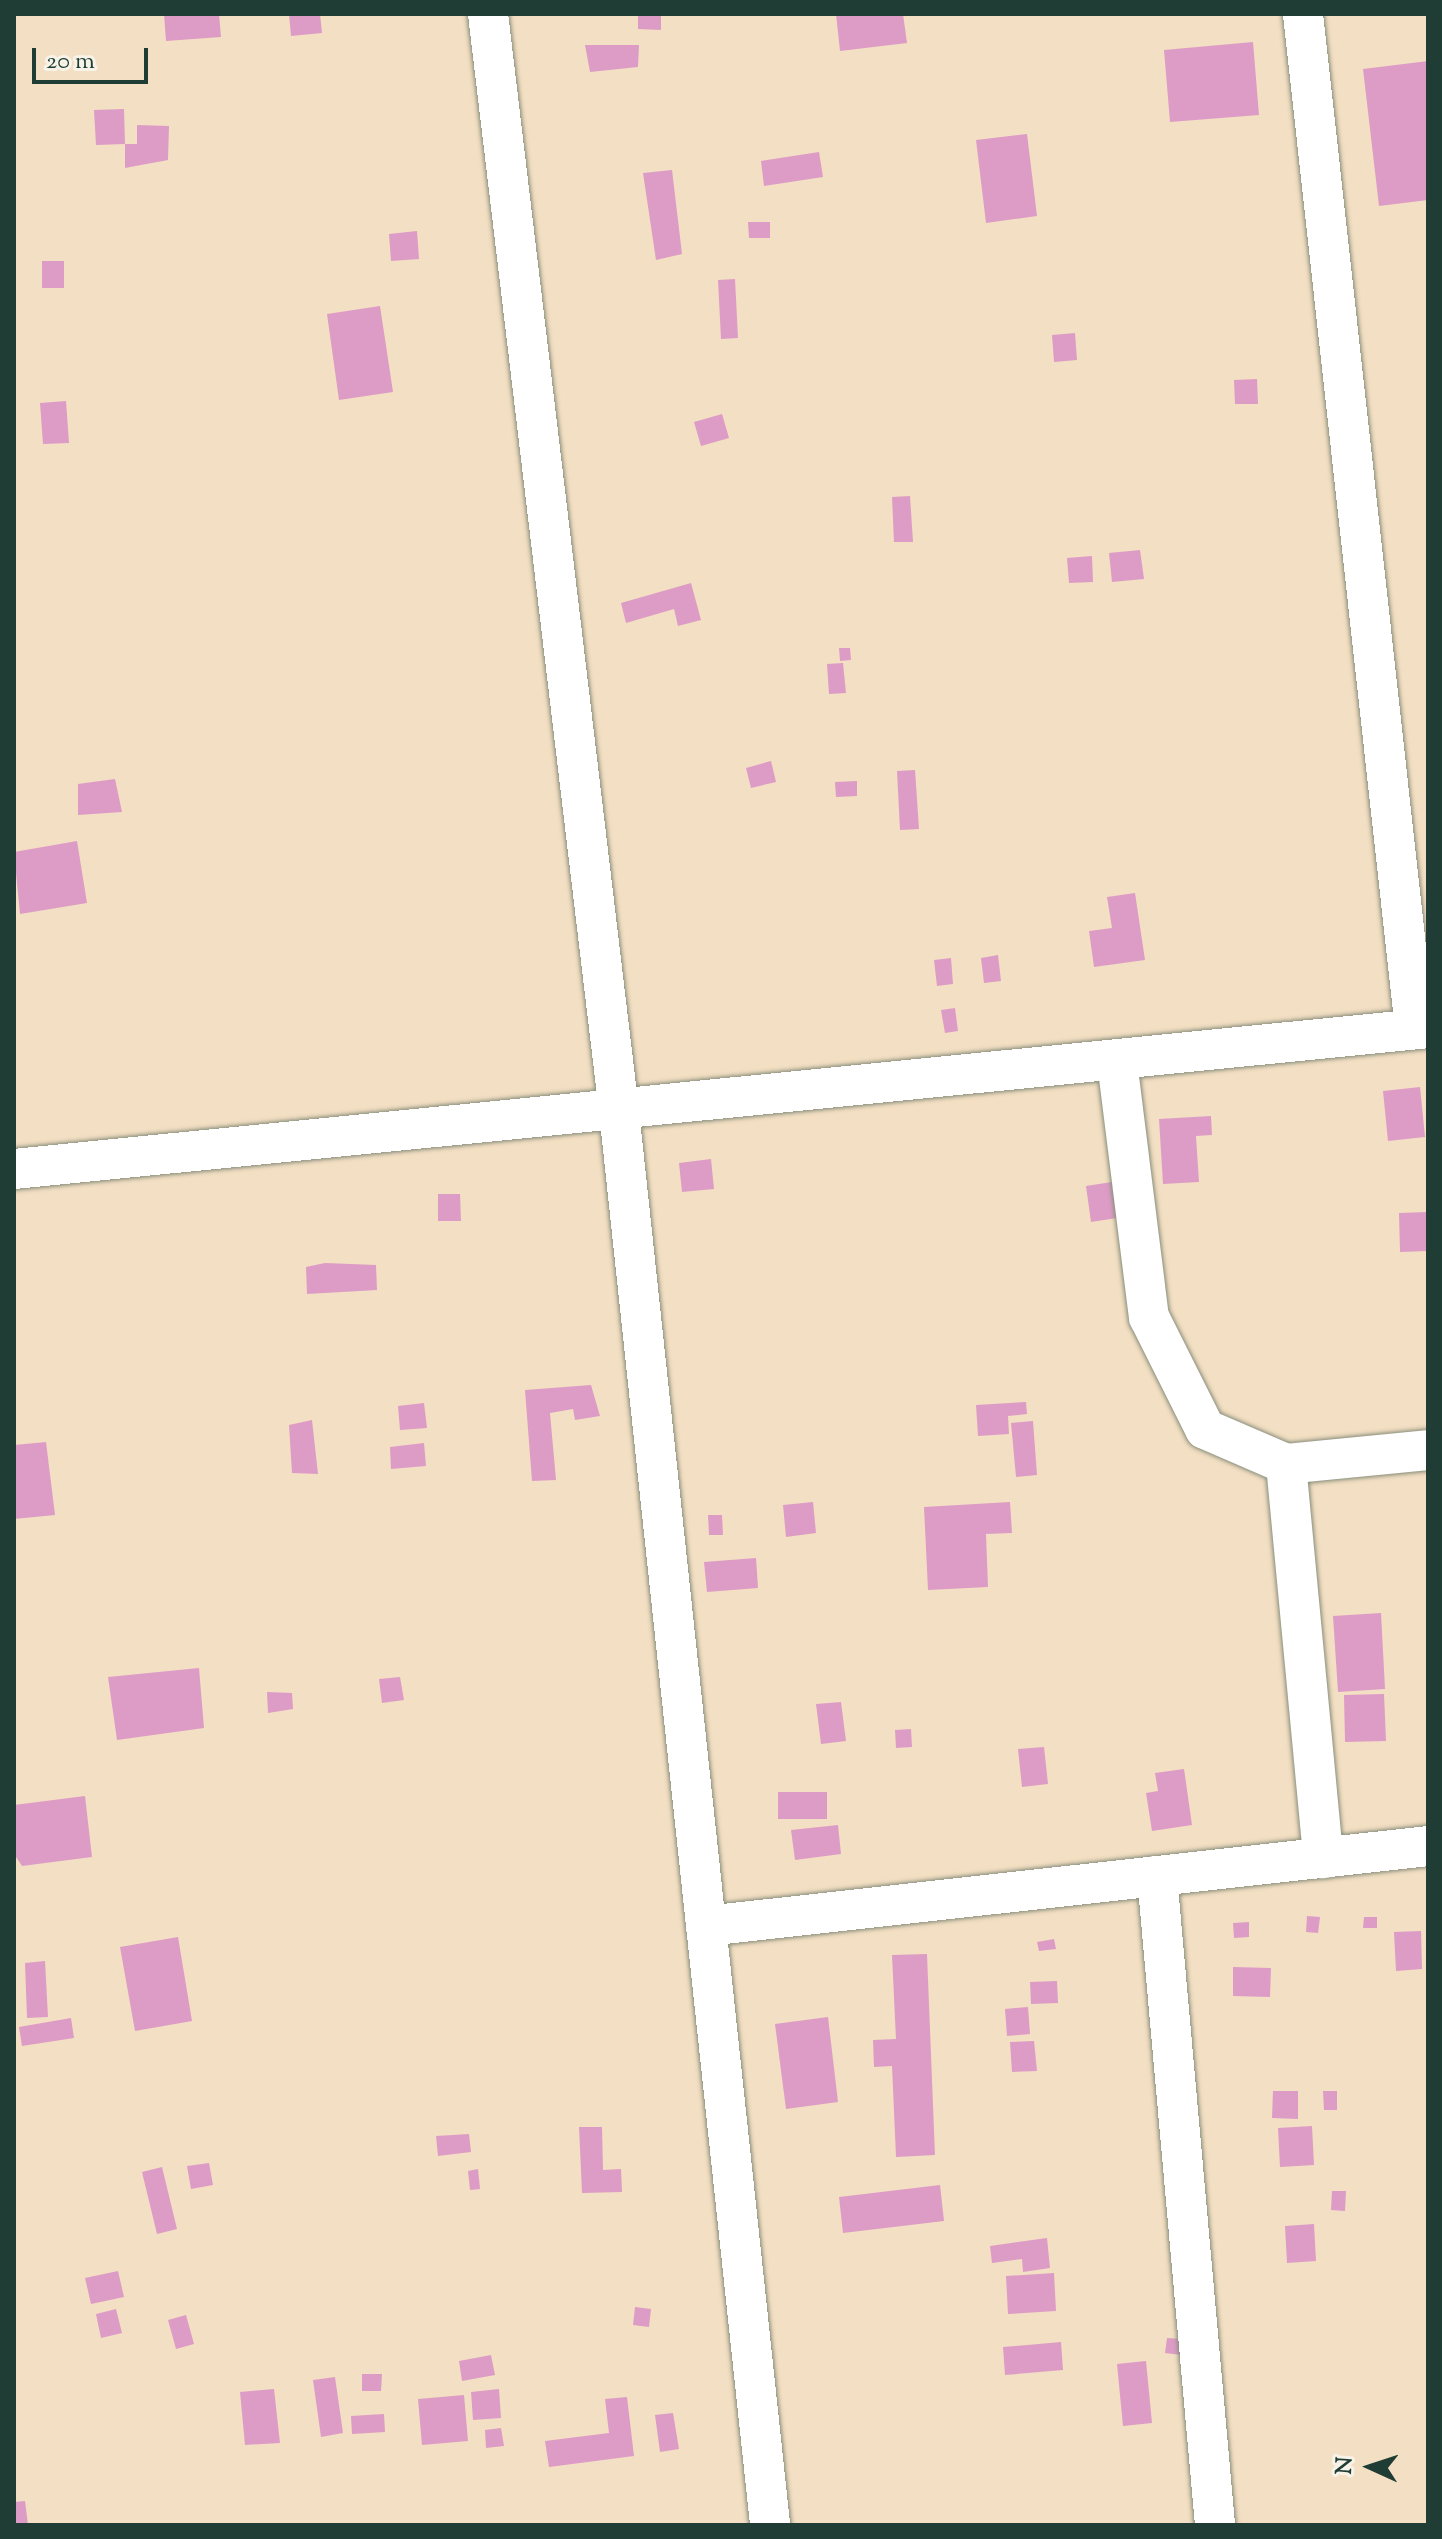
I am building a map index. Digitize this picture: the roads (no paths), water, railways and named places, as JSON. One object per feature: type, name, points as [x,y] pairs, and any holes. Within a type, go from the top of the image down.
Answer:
[{"type":"street","points":[[488,14],[619,1111],[770,2525]]},
{"type":"street","points":[[14,1169],[1422,1029],[1303,14]]},
{"type":"street","points":[[1117,1061],[1149,1317],[1205,1429],[1286,1464],[1428,1450]]},
{"type":"street","points":[[1286,1464],[1323,1858]]},
{"type":"street","points":[[706,1926],[1428,1846]]},
{"type":"street","points":[[1157,1876],[1215,2525]]}]
